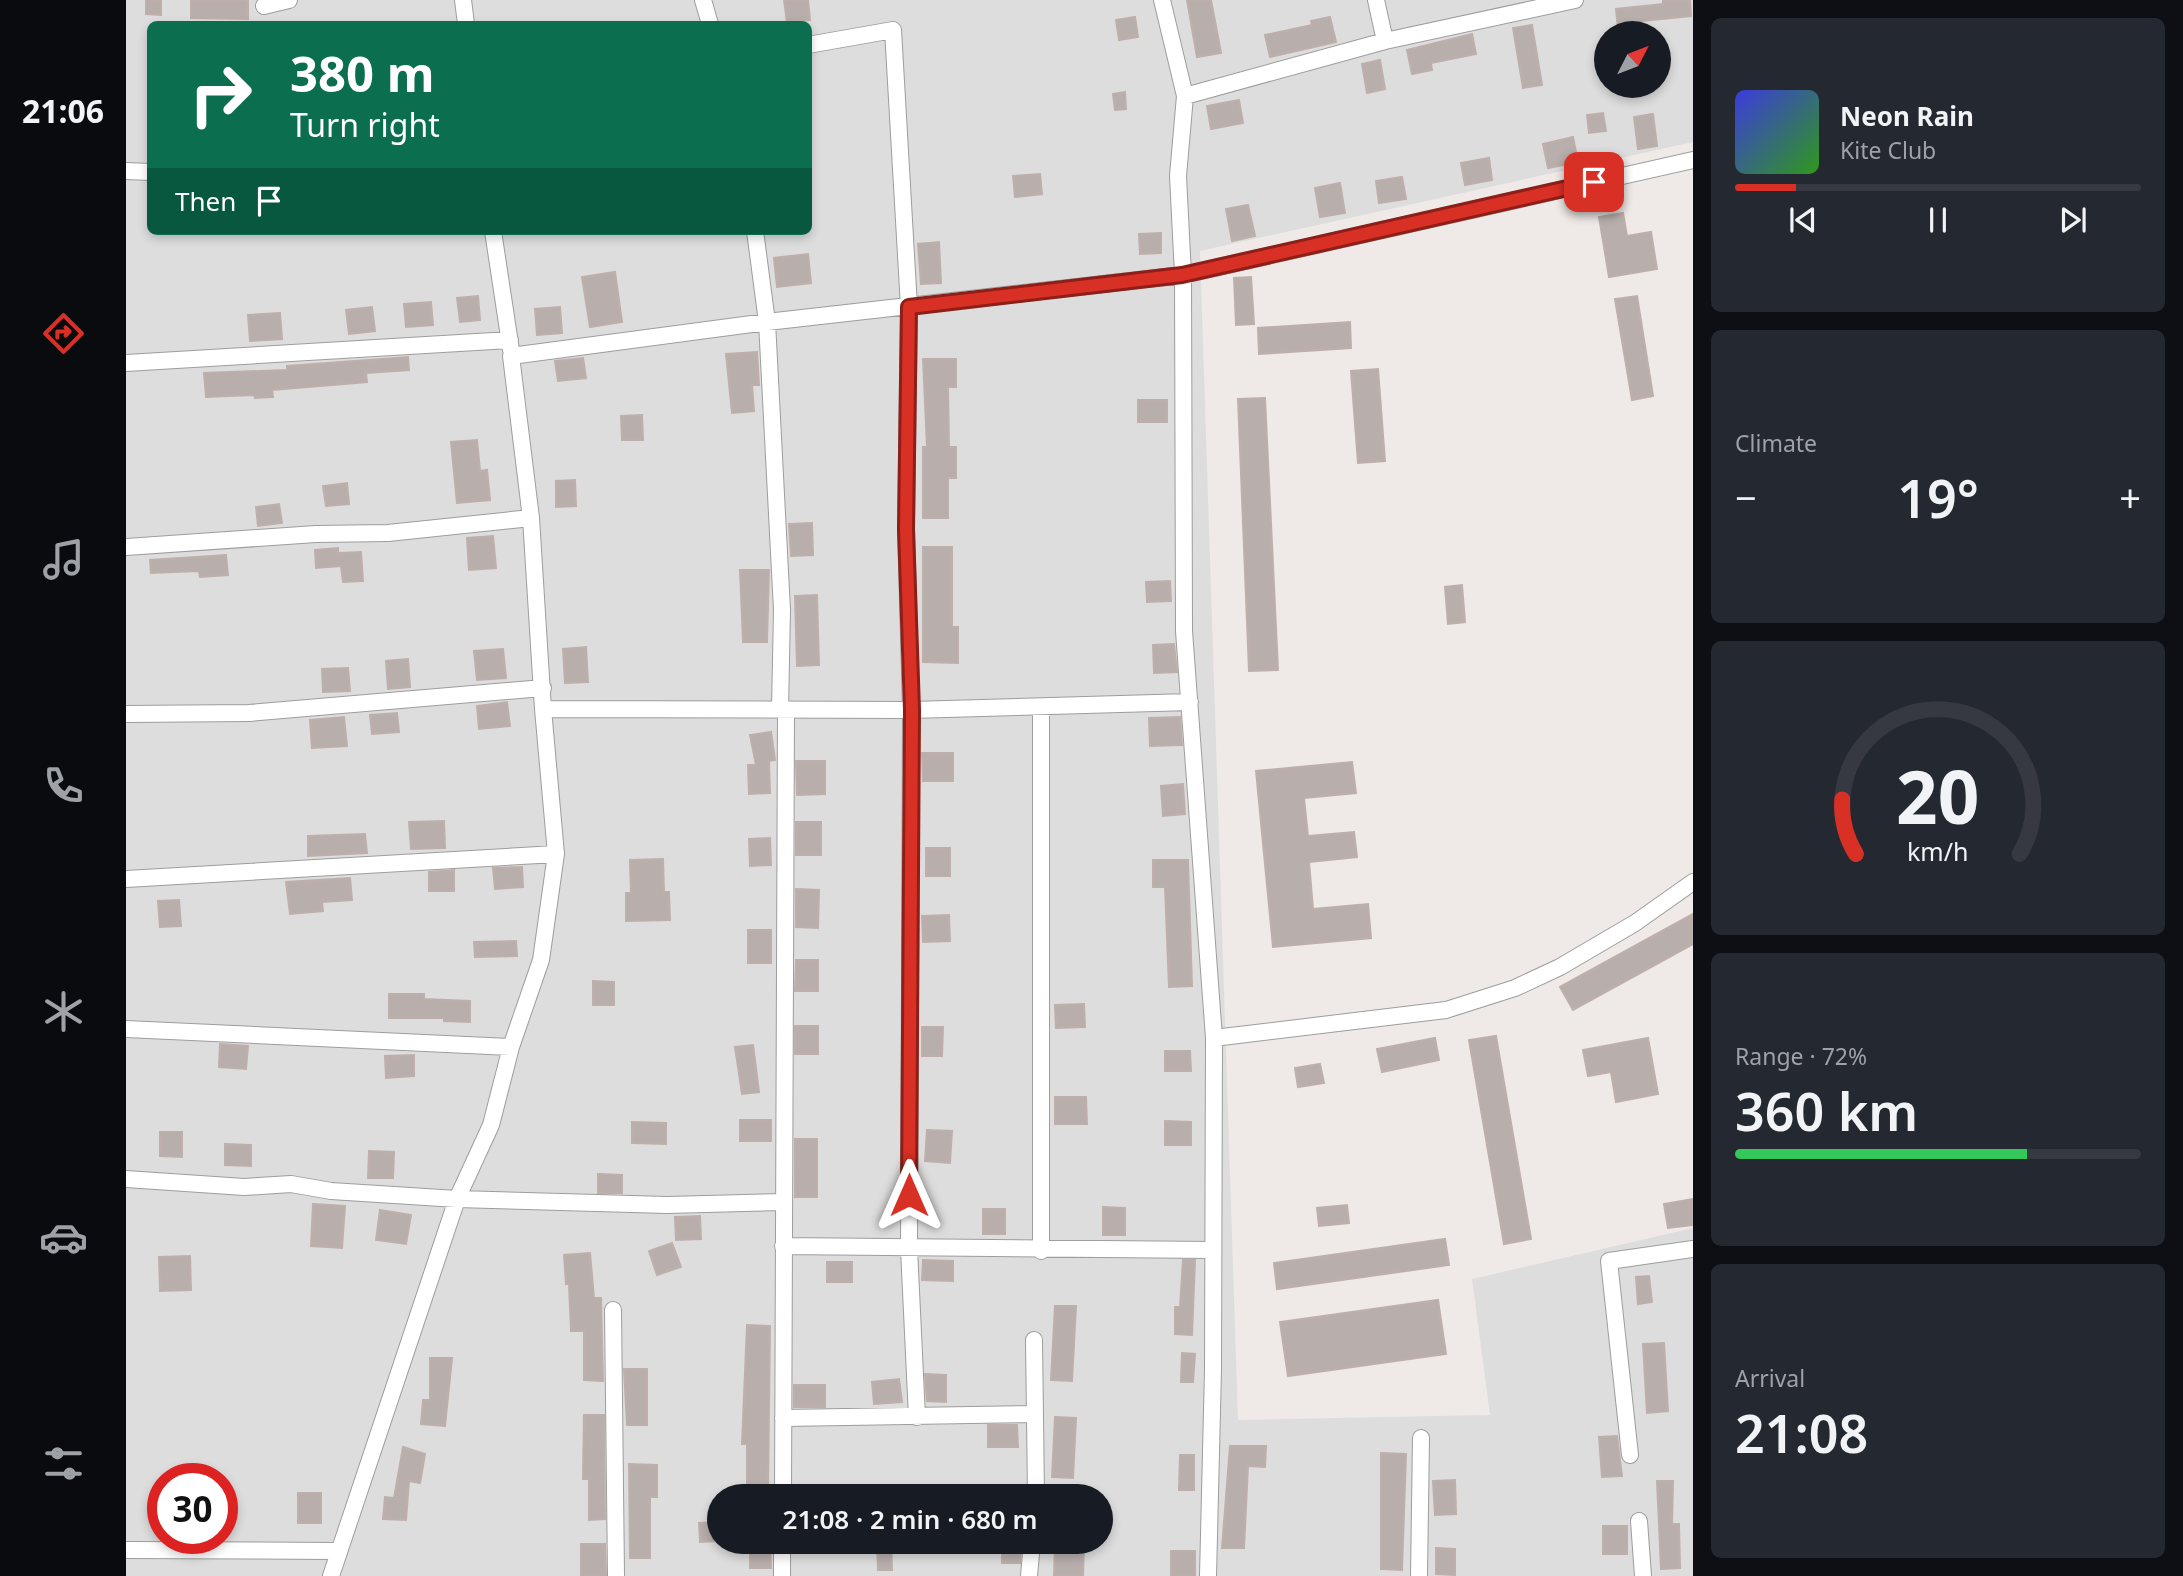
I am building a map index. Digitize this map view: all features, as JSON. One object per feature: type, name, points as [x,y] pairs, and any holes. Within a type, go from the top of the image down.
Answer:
[{"type":"street","points":[[264,6],[289,0]]},
{"type":"street","points":[[463,0],[466,21]]},
{"type":"street","points":[[703,0],[709,21]]},
{"type":"street","points":[[1162,0],[1185,96],[1178,176],[1182,275],[1184,631],[1214,1038],[1208,1576]]},
{"type":"street","points":[[1376,0],[1385,41]]},
{"type":"street","points":[[1185,96],[1385,41],[1575,0]]},
{"type":"street","points":[[812,44],[893,30],[909,307],[906,529],[912,710],[909,1249],[917,1417]]},
{"type":"street","points":[[126,363],[510,348],[909,307],[1182,275],[1693,160]]},
{"type":"street","points":[[126,172],[147,172]]},
{"type":"street","points":[[331,1576],[457,1199],[491,1125],[511,1047],[541,960],[556,854],[531,518],[494,235]]},
{"type":"street","points":[[756,235],[767,322],[782,610],[783,1484]]},
{"type":"street","points":[[126,547],[388,533],[531,518]]},
{"type":"street","points":[[126,714],[249,713],[542,688]]},
{"type":"street","points":[[544,709],[912,710],[1190,702]]},
{"type":"street","points":[[1041,707],[1041,1251]]},
{"type":"street","points":[[126,879],[556,854]]},
{"type":"street","points":[[1214,1038],[1446,1010],[1516,988],[1560,967],[1635,923],[1693,882]]},
{"type":"street","points":[[126,1029],[511,1047]]},
{"type":"street","points":[[126,1179],[244,1187],[292,1184],[331,1191],[457,1199],[667,1205],[783,1202]]},
{"type":"street","points":[[783,1246],[1041,1251],[1213,1250]]},
{"type":"street","points":[[1630,1455],[1609,1261],[1693,1249]]},
{"type":"street","points":[[613,1310],[616,1576]]},
{"type":"street","points":[[1034,1340],[1036,1484]]},
{"type":"street","points":[[783,1419],[1034,1414]]},
{"type":"street","points":[[1419,1576],[1421,1438]]},
{"type":"street","points":[[1639,1521],[1643,1576]]},
{"type":"street","points":[[126,1550],[338,1551]]},
{"type":"street","points":[[782,1554],[782,1576]]},
{"type":"street","points":[[1029,1576],[1031,1554]]},
{"type":"shaded area","points":[[126,0],[1693,0],[1693,142],[1200,251],[1238,1420],[1490,1415],[1472,1279],[1693,1228],[1693,1576],[126,1576]]},
{"type":"building","points":[[146,0],[161,0],[161,15],[146,14]]},
{"type":"building","points":[[191,0],[248,0],[248,19],[191,18]]},
{"type":"building","points":[[784,0],[808,0],[810,20],[787,21]]},
{"type":"building","points":[[1187,0],[1211,0],[1221,53],[1197,57]]},
{"type":"building","points":[[1663,0],[1690,0],[1691,16],[1617,21],[1616,9],[1663,4]]},
{"type":"building","points":[[1135,17],[1138,37],[1119,40],[1116,20]]},
{"type":"building","points":[[1330,17],[1336,42],[1270,57],[1265,35],[1312,25],[1311,21]]},
{"type":"building","points":[[1532,25],[1542,85],[1523,88],[1513,28]]},
{"type":"building","points":[[1472,34],[1476,54],[1431,63],[1432,70],[1412,74],[1407,50]]},
{"type":"building","points":[[1380,60],[1385,89],[1367,93],[1362,64]]},
{"type":"building","points":[[1125,92],[1126,109],[1115,110],[1113,94]]},
{"type":"building","points":[[1239,100],[1243,123],[1211,129],[1207,106]]},
{"type":"building","points":[[1603,113],[1606,131],[1589,133],[1587,115]]},
{"type":"building","points":[[1653,114],[1657,146],[1638,149],[1634,117]]},
{"type":"building","points":[[1573,137],[1578,162],[1548,168],[1543,144]]},
{"type":"building","points":[[1489,158],[1492,180],[1465,185],[1461,163]]},
{"type":"building","points":[[1040,174],[1042,194],[1015,197],[1013,176]]},
{"type":"building","points":[[1402,177],[1406,199],[1379,203],[1376,181]]},
{"type":"building","points":[[1340,183],[1345,213],[1320,217],[1315,188]]},
{"type":"building","points":[[1248,205],[1255,236],[1232,241],[1226,209]]},
{"type":"building","points":[[1623,213],[1627,236],[1651,232],[1657,269],[1609,277],[1599,217]]},
{"type":"building","points":[[1161,233],[1161,253],[1140,254],[1139,234]]},
{"type":"building","points":[[939,242],[941,283],[921,284],[918,244]]},
{"type":"building","points":[[808,254],[811,283],[777,287],[774,258]]},
{"type":"building","points":[[615,272],[622,322],[590,327],[582,277]]},
{"type":"building","points":[[1251,277],[1254,324],[1236,325],[1234,278]]},
{"type":"building","points":[[478,296],[480,320],[460,322],[457,298]]},
{"type":"building","points":[[1637,296],[1653,396],[1632,400],[1615,299]]},
{"type":"building","points":[[431,302],[433,325],[406,327],[404,304]]},
{"type":"building","points":[[372,307],[375,331],[349,334],[346,310]]},
{"type":"building","points":[[560,307],[562,333],[537,335],[535,309]]},
{"type":"building","points":[[280,313],[282,339],[250,341],[248,315]]},
{"type":"building","points":[[1350,322],[1351,348],[1259,354],[1258,328]]},
{"type":"building","points":[[757,352],[759,385],[752,385],[754,411],[732,413],[726,354]]},
{"type":"building","points":[[408,357],[409,370],[366,373],[367,382],[272,390],[273,397],[206,397],[204,373],[287,370],[287,366]]},
{"type":"building","points":[[583,358],[586,378],[558,381],[555,361]]},
{"type":"building","points":[[923,359],[956,359],[956,387],[948,387],[949,447],[956,447],[956,478],[948,478],[948,518],[923,518],[923,447],[927,447]]},
{"type":"building","points":[[1378,369],[1385,461],[1358,463],[1351,371]]},
{"type":"building","points":[[1265,398],[1278,670],[1249,671],[1238,399]]},
{"type":"building","points":[[1138,400],[1167,400],[1167,422],[1138,422]]},
{"type":"building","points":[[642,415],[643,440],[622,440],[621,416]]},
{"type":"building","points":[[477,440],[480,471],[487,470],[490,500],[457,503],[451,442]]},
{"type":"building","points":[[575,480],[576,506],[556,507],[556,481]]},
{"type":"building","points":[[347,483],[349,504],[326,506],[323,486]]},
{"type":"building","points":[[279,504],[282,523],[258,526],[256,507]]},
{"type":"building","points":[[812,523],[813,555],[791,556],[789,524]]},
{"type":"building","points":[[493,536],[496,568],[469,570],[467,538]]},
{"type":"building","points":[[923,547],[952,547],[952,627],[958,627],[958,663],[923,662]]},
{"type":"building","points":[[338,548],[338,553],[361,552],[363,581],[343,582],[341,566],[316,568],[315,550]]},
{"type":"building","points":[[226,555],[228,575],[200,577],[199,571],[151,573],[150,560]]},
{"type":"building","points":[[740,570],[769,570],[767,642],[743,642]]},
{"type":"building","points":[[1170,581],[1171,601],[1147,602],[1146,582]]},
{"type":"building","points":[[1462,585],[1465,622],[1448,624],[1445,587]]},
{"type":"building","points":[[817,595],[819,665],[797,666],[795,596]]},
{"type":"building","points":[[1174,644],[1177,672],[1154,673],[1153,645]]},
{"type":"building","points":[[586,647],[588,682],[565,683],[563,649]]},
{"type":"building","points":[[503,649],[506,678],[477,680],[474,651]]},
{"type":"building","points":[[408,659],[410,687],[388,689],[386,661]]},
{"type":"building","points":[[348,668],[350,691],[323,692],[322,669]]},
{"type":"building","points":[[507,702],[510,726],[479,729],[477,706]]},
{"type":"building","points":[[397,713],[399,732],[372,734],[370,715]]},
{"type":"building","points":[[344,717],[347,746],[312,748],[310,720]]},
{"type":"building","points":[[1180,717],[1182,745],[1150,746],[1149,718]]},
{"type":"building","points":[[771,732],[775,760],[769,761],[770,793],[749,794],[748,765],[756,765],[750,735]]},
{"type":"building","points":[[922,753],[953,753],[953,781],[923,781]]},
{"type":"building","points":[[796,761],[825,761],[825,794],[797,795]]},
{"type":"building","points":[[1352,762],[1356,793],[1304,798],[1308,836],[1354,832],[1357,857],[1309,862],[1313,909],[1368,904],[1371,938],[1273,947],[1256,771]]},
{"type":"building","points":[[1183,784],[1185,814],[1163,816],[1161,786]]},
{"type":"building","points":[[444,821],[445,848],[411,849],[409,822]]},
{"type":"building","points":[[796,822],[821,822],[821,855],[796,855]]},
{"type":"building","points":[[365,834],[367,853],[308,856],[308,836]]},
{"type":"building","points":[[770,838],[771,865],[750,866],[749,839]]},
{"type":"building","points":[[926,848],[950,848],[950,876],[926,876]]},
{"type":"building","points":[[663,859],[664,892],[669,892],[670,920],[626,921],[626,893],[631,893],[630,860]]},
{"type":"building","points":[[1153,860],[1188,860],[1192,986],[1169,987],[1165,887],[1153,887]]},
{"type":"building","points":[[522,867],[523,887],[495,889],[493,868]]},
{"type":"building","points":[[454,870],[454,891],[429,891],[429,872]]},
{"type":"building","points":[[350,878],[352,900],[322,902],[323,911],[290,914],[286,882]]},
{"type":"building","points":[[796,889],[819,890],[818,928],[796,927]]},
{"type":"building","points":[[179,900],[181,926],[160,927],[158,901]]},
{"type":"building","points":[[1693,914],[1693,944],[1573,1010],[1560,987]]},
{"type":"building","points":[[949,915],[950,941],[923,942],[922,916]]},
{"type":"building","points":[[748,930],[771,930],[771,963],[748,963]]},
{"type":"building","points":[[516,941],[517,956],[475,957],[474,942]]},
{"type":"building","points":[[796,960],[818,960],[818,991],[795,991]]},
{"type":"building","points":[[593,981],[614,982],[614,1005],[593,1005]]},
{"type":"building","points":[[389,994],[424,994],[424,999],[470,1001],[470,1022],[444,1021],[444,1018],[389,1018]]},
{"type":"building","points":[[1084,1004],[1085,1027],[1056,1028],[1055,1005]]},
{"type":"building","points":[[795,1026],[818,1026],[818,1054],[795,1054]]},
{"type":"building","points":[[922,1027],[943,1027],[942,1056],[922,1056]]},
{"type":"building","points":[[1496,1036],[1531,1239],[1504,1244],[1469,1040]]},
{"type":"building","points":[[1435,1038],[1439,1060],[1382,1072],[1377,1049]]},
{"type":"building","points":[[1648,1038],[1658,1094],[1616,1102],[1611,1072],[1588,1076],[1583,1050]]},
{"type":"building","points":[[220,1044],[248,1046],[246,1069],[219,1067]]},
{"type":"building","points":[[753,1045],[759,1092],[742,1094],[735,1047]]},
{"type":"building","points":[[1165,1051],[1190,1051],[1191,1071],[1165,1071]]},
{"type":"building","points":[[414,1055],[414,1076],[386,1078],[385,1056]]},
{"type":"building","points":[[1320,1064],[1324,1083],[1298,1087],[1295,1068]]},
{"type":"building","points":[[1055,1097],[1086,1097],[1087,1124],[1055,1124]]},
{"type":"building","points":[[740,1120],[771,1120],[771,1141],[740,1141]]},
{"type":"building","points":[[1165,1121],[1191,1122],[1191,1145],[1165,1145]]},
{"type":"building","points":[[632,1122],[666,1123],[666,1144],[632,1143]]},
{"type":"building","points":[[927,1130],[952,1131],[950,1163],[925,1161]]},
{"type":"building","points":[[160,1132],[182,1132],[182,1157],[160,1156]]},
{"type":"building","points":[[795,1139],[817,1139],[817,1197],[795,1197]]},
{"type":"building","points":[[225,1144],[251,1145],[251,1166],[225,1165]]},
{"type":"building","points":[[369,1151],[394,1152],[393,1178],[368,1178]]},
{"type":"building","points":[[598,1174],[622,1175],[622,1193],[598,1193]]},
{"type":"building","points":[[1693,1199],[1693,1225],[1668,1228],[1664,1204]]},
{"type":"building","points":[[313,1204],[345,1206],[342,1248],[311,1246]]},
{"type":"building","points":[[1347,1205],[1349,1223],[1319,1226],[1317,1208]]},
{"type":"building","points":[[1103,1207],[1125,1208],[1125,1235],[1103,1235]]},
{"type":"building","points":[[983,1209],[1005,1209],[1005,1234],[983,1234]]},
{"type":"building","points":[[380,1210],[411,1215],[406,1244],[376,1240]]},
{"type":"building","points":[[700,1216],[701,1239],[676,1240],[675,1217]]},
{"type":"building","points":[[1445,1239],[1449,1265],[1277,1289],[1274,1263]]},
{"type":"building","points":[[672,1243],[681,1267],[657,1275],[649,1251]]},
{"type":"building","points":[[590,1253],[594,1298],[601,1298],[603,1381],[584,1380],[584,1331],[571,1331],[569,1284],[566,1284],[564,1255]]},
{"type":"building","points":[[190,1256],[191,1290],[160,1291],[159,1257]]},
{"type":"building","points":[[923,1260],[953,1261],[953,1281],[922,1280]]},
{"type":"building","points":[[1183,1260],[1195,1260],[1192,1335],[1175,1334],[1175,1307],[1180,1307]]},
{"type":"building","points":[[827,1262],[852,1262],[852,1282],[827,1282]]},
{"type":"building","points":[[1649,1276],[1652,1302],[1638,1304],[1636,1277]]},
{"type":"building","points":[[1438,1300],[1446,1354],[1288,1376],[1280,1322]]},
{"type":"building","points":[[1055,1306],[1076,1306],[1072,1381],[1051,1380]]},
{"type":"building","points":[[747,1325],[770,1326],[768,1484],[747,1484],[747,1444],[742,1444]]},
{"type":"building","points":[[1664,1343],[1668,1411],[1647,1413],[1643,1344]]},
{"type":"building","points":[[1182,1353],[1195,1354],[1193,1382],[1181,1382]]},
{"type":"building","points":[[430,1358],[452,1358],[445,1426],[421,1424],[423,1400],[430,1400]]},
{"type":"building","points":[[624,1369],[647,1369],[647,1425],[627,1425]]},
{"type":"building","points":[[925,1374],[946,1375],[946,1402],[927,1401]]},
{"type":"building","points":[[899,1379],[902,1402],[874,1404],[872,1382]]},
{"type":"building","points":[[794,1385],[825,1385],[825,1407],[794,1407]]},
{"type":"building","points":[[584,1415],[604,1415],[605,1519],[589,1520],[589,1479],[583,1479]]},
{"type":"building","points":[[1055,1417],[1076,1418],[1073,1478],[1052,1477]]},
{"type":"building","points":[[988,1425],[1017,1425],[1018,1447],[988,1447]]},
{"type":"building","points":[[1617,1436],[1622,1476],[1602,1477],[1599,1437]]},
{"type":"building","points":[[1230,1446],[1266,1446],[1265,1467],[1248,1466],[1244,1548],[1222,1548]]},
{"type":"building","points":[[403,1447],[425,1454],[420,1483],[409,1481],[406,1520],[383,1519],[385,1497],[394,1498]]},
{"type":"building","points":[[1381,1453],[1406,1454],[1402,1570],[1381,1569]]},
{"type":"building","points":[[1180,1455],[1194,1455],[1194,1490],[1179,1490]]},
{"type":"building","points":[[629,1464],[657,1465],[657,1497],[650,1497],[650,1558],[630,1558]]},
{"type":"building","points":[[1455,1480],[1456,1514],[1435,1515],[1433,1481]]},
{"type":"building","points":[[1657,1481],[1673,1481],[1672,1524],[1679,1524],[1680,1568],[1661,1569]]},
{"type":"building","points":[[298,1493],[321,1493],[321,1523],[298,1523]]},
{"type":"building","points":[[699,1523],[707,1523],[707,1542],[700,1542]]},
{"type":"building","points":[[1603,1526],[1627,1526],[1627,1554],[1603,1554]]},
{"type":"building","points":[[581,1544],[605,1544],[606,1576],[581,1576]]},
{"type":"building","points":[[1436,1548],[1455,1549],[1455,1575],[1436,1574]]},
{"type":"building","points":[[1171,1551],[1195,1551],[1195,1576],[1171,1576]]},
{"type":"building","points":[[750,1554],[770,1554],[771,1568],[750,1568]]},
{"type":"building","points":[[877,1554],[891,1554],[892,1570],[878,1570]]},
{"type":"building","points":[[1002,1554],[1020,1554],[1020,1563],[1002,1563]]},
{"type":"building","points":[[1055,1554],[1084,1554],[1083,1576],[1054,1576]]},
{"type":"route","points":[[909,1195],[912,710],[906,529],[909,307],[1182,275],[1594,182]]}]
